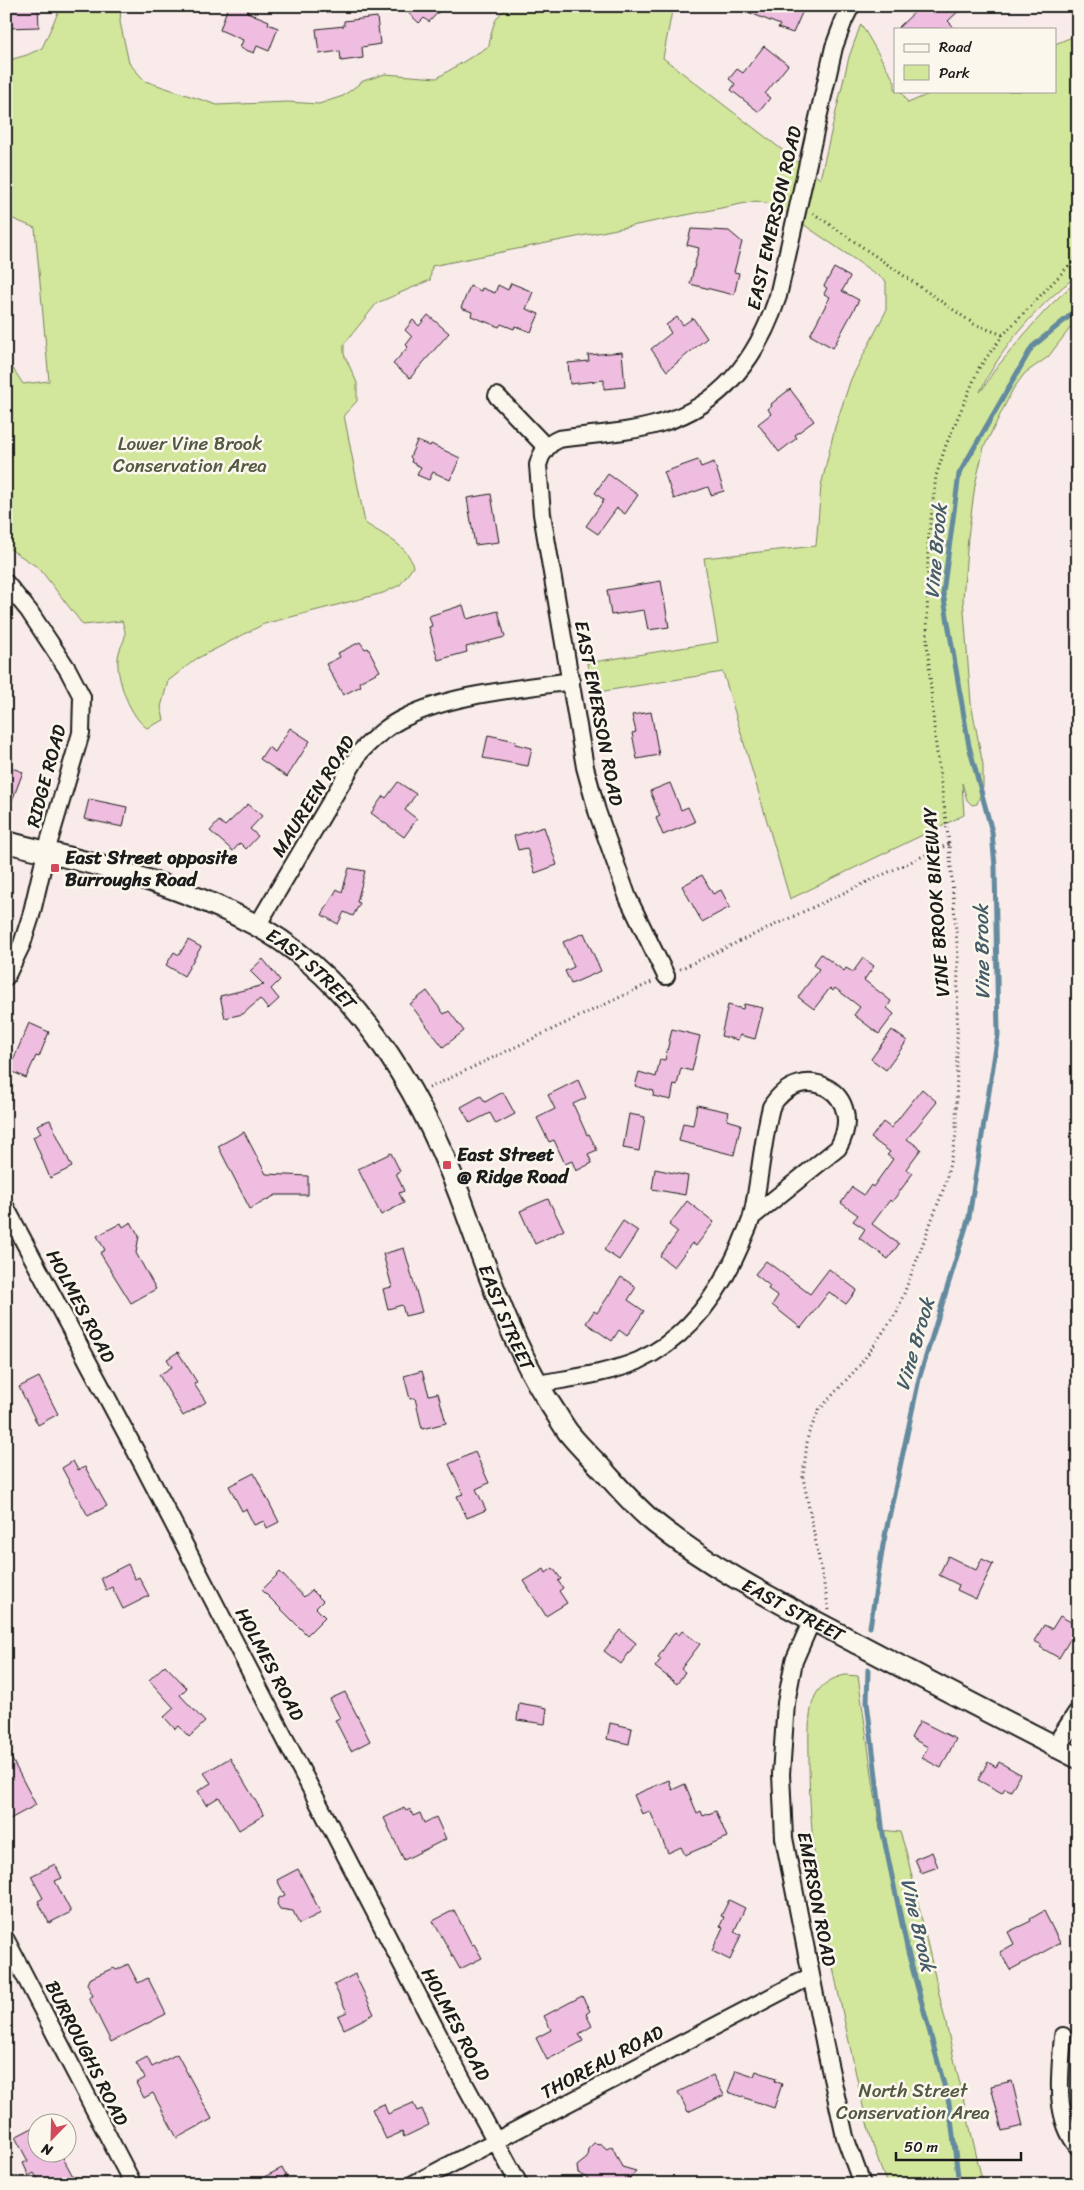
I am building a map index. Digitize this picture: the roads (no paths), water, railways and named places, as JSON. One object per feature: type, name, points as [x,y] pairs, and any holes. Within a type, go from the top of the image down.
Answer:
[{"type":"street","name":"EAST EMERSON ROAD","points":[[666,976],[628,898],[597,811],[585,767],[542,514],[538,465],[546,447],[559,439],[660,424],[678,417],[710,400],[740,372],[753,354],[770,321],[786,268],[834,47],[844,20],[852,6]]},
{"type":"street","points":[[497,396],[546,447]]},
{"type":"street","name":"RIDGE ROAD","points":[[6,584],[29,611],[68,670],[82,697],[81,733],[46,852]]},
{"type":"street","name":"MAUREEN ROAD","points":[[257,926],[360,752],[378,734],[406,717],[433,706],[483,695],[570,681]]},
{"type":"street","name":"EAST STREET","points":[[6,842],[121,870],[164,884],[257,926],[288,946],[322,975],[365,1020],[421,1106],[458,1190],[496,1296],[527,1367],[568,1431],[640,1510],[700,1556],[821,1615],[1078,1758]]},
{"type":"street","points":[[6,977],[24,937],[46,852]]},
{"type":"street","points":[[538,1384],[594,1374],[637,1361],[661,1348],[685,1330],[704,1309],[719,1288],[731,1266],[752,1217],[771,1107],[778,1095],[802,1083],[815,1083],[828,1088],[838,1097],[845,1109],[847,1123],[845,1136],[838,1148],[752,1217]]},
{"type":"street","name":"HOLMES ROAD","points":[[6,1208],[142,1463],[449,2055],[519,2184]]},
{"type":"street","name":"EMERSON ROAD","points":[[821,1615],[794,1661],[786,1703],[781,1774],[784,1838],[845,2137],[862,2184]]},
{"type":"street","points":[[1056,1747],[1078,1714]]},
{"type":"street","name":"BURROUGHS ROAD","points":[[6,1940],[133,2184]]},
{"type":"street","name":"THOREAU ROAD","points":[[413,2184],[811,1976]]},
{"type":"street","points":[[1063,2036],[1059,2097],[1070,2137],[1078,2147]]},
{"type":"waterway","name":"Vine Brook","points":[[870,1627],[883,1545],[919,1379],[969,1217],[998,1035],[995,867],[992,832],[969,746],[943,593],[959,474],[1032,347],[1078,309]]},
{"type":"waterway","name":"Vine Brook","points":[[868,1669],[867,1702],[883,1834],[908,1952],[949,2103],[959,2184]]},
{"type":"place","name":"East Street opposite Burroughs Road","points":[[55,868]]},
{"type":"place","name":"East Street @ Ridge Road","points":[[447,1165]]},
{"type":"park label","name":"Lower Vine Brook Conservation Area","points":[[190,454]]},
{"type":"park label","name":"North Street Conservation Area","points":[[913,2101]]}]
